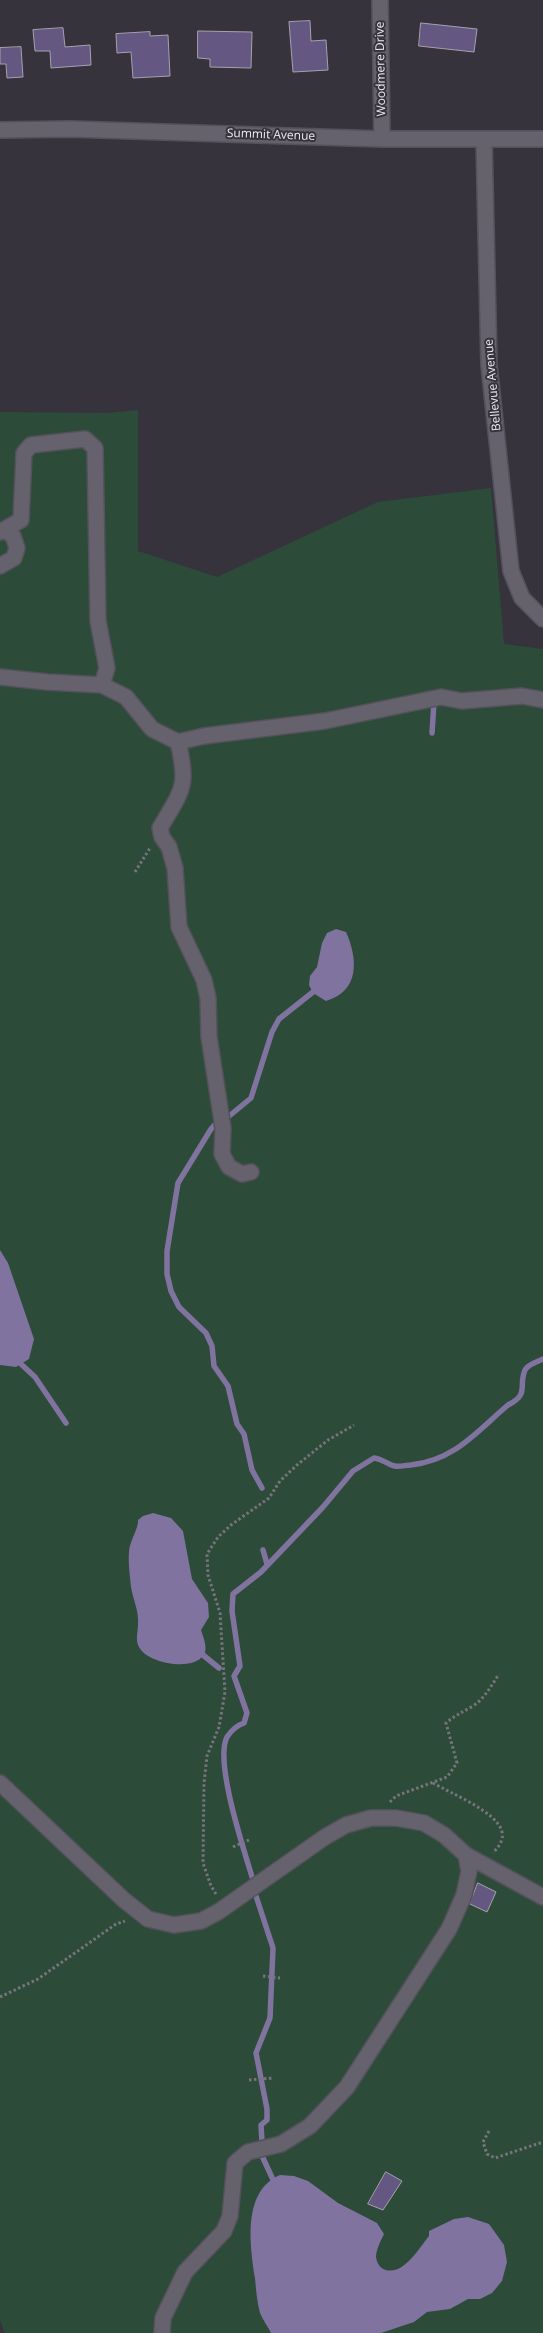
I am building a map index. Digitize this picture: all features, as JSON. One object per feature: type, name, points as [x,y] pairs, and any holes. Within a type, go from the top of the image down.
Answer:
[{"type":"street","name":"Woodmere Drive","points":[[380,0],[382,139]]},
{"type":"street","name":"Summit Avenue","points":[[0,130],[70,129],[382,139],[543,139]]},
{"type":"street","name":"Bellevue Avenue","points":[[484,139],[490,365],[511,571],[522,598],[543,619]]},
{"type":"street","points":[[2,531],[21,520],[24,453],[31,445],[85,439],[94,448],[98,622],[107,668],[102,685]]},
{"type":"street","points":[[0,566],[14,558],[17,548],[13,536],[2,531]]},
{"type":"street","points":[[0,676],[47,682],[102,685],[126,697],[152,729],[178,742],[204,736],[325,721],[432,698],[441,697],[462,701],[522,696],[543,700]]},
{"type":"street","points":[[178,742],[184,765],[182,792],[160,830],[162,838],[169,847],[175,868],[180,927],[204,980],[208,998],[209,1037],[223,1128],[222,1154],[229,1167],[242,1174],[251,1172]]},
{"type":"street","points":[[0,1783],[124,1900],[148,1919],[174,1925],[201,1920],[225,1907],[325,1837],[346,1826],[371,1818],[396,1818],[424,1823],[444,1835],[466,1855],[543,1897]]},
{"type":"street","points":[[162,2333],[163,2318],[185,2272],[224,2231],[230,2216],[235,2163],[248,2152],[281,2144],[310,2126],[347,2087],[449,1929],[464,1896],[469,1871],[466,1855]]},
{"type":"path","points":[[135,872],[160,830]]},
{"type":"path","points":[[225,1907],[211,1886],[203,1863],[204,1784],[207,1756],[219,1727],[225,1692],[221,1618],[208,1575],[208,1554],[211,1545],[218,1537],[231,1524],[269,1498],[280,1480],[297,1464],[328,1440],[354,1425]]},
{"type":"path","points":[[371,1818],[396,1796],[447,1777],[457,1763],[446,1723],[486,1695],[498,1674]]},
{"type":"path","points":[[433,1783],[492,1816],[502,1832],[501,1845],[483,1865]]},
{"type":"path","points":[[233,1847],[249,1840]]},
{"type":"path","points":[[0,1997],[38,1979],[116,1924],[143,1915]]},
{"type":"path","points":[[263,1976],[280,1978]]},
{"type":"path","points":[[249,2080],[273,2078]]},
{"type":"path","points":[[489,2131],[483,2142],[487,2154],[495,2158],[543,2142]]},
{"type":"green space","points":[[138,410],[138,551],[217,577],[378,502],[491,488],[504,644],[543,649],[543,2333],[5,2333],[0,2320],[0,412],[107,413]]},
{"type":"shaded area","points":[[336,929],[346,932],[350,942],[354,963],[353,973],[345,990],[326,1001],[313,993],[309,985],[310,976],[317,967],[322,943],[327,933]]},
{"type":"shaded area","points":[[0,1250],[8,1263],[34,1339],[29,1359],[16,1367],[0,1365]]},
{"type":"shaded area","points":[[153,1513],[171,1518],[183,1531],[192,1579],[208,1603],[209,1617],[201,1630],[205,1652],[200,1659],[193,1662],[172,1664],[162,1662],[144,1653],[138,1644],[138,1619],[131,1587],[129,1548],[138,1520],[143,1516]]},
{"type":"shaded area","points":[[280,2175],[294,2176],[308,2181],[338,2203],[377,2223],[384,2234],[378,2248],[377,2262],[383,2269],[390,2271],[399,2269],[414,2256],[429,2236],[429,2231],[454,2219],[468,2217],[489,2224],[504,2245],[507,2262],[502,2281],[492,2293],[480,2299],[468,2299],[450,2309],[427,2312],[414,2322],[381,2333],[271,2333],[260,2313],[258,2305],[251,2250],[251,2220],[259,2193],[268,2183]]},
{"type":"building","points":[[310,21],[311,41],[326,40],[328,70],[293,72],[289,22]]},
{"type":"building","points":[[421,23],[477,29],[474,52],[419,46]]},
{"type":"building","points":[[63,28],[65,47],[90,45],[91,65],[51,68],[50,51],[35,51],[33,30]]},
{"type":"building","points":[[198,31],[252,32],[251,68],[210,67],[210,59],[198,58]]},
{"type":"building","points":[[150,32],[150,36],[168,35],[170,76],[133,78],[131,52],[117,53],[116,34]]},
{"type":"building","points":[[21,47],[23,77],[7,78],[6,64],[0,64],[0,48]]},
{"type":"building","points":[[478,1883],[496,1892],[487,1912],[470,1904]]},
{"type":"building","points":[[386,2172],[402,2181],[383,2210],[368,2204]]},
{"type":"waterway","points":[[432,733],[434,702]]},
{"type":"waterway","points":[[228,1117],[251,1098],[272,1032],[279,1019],[318,988]]},
{"type":"waterway","points":[[218,1121],[211,1129],[178,1183],[167,1251],[167,1274],[171,1291],[179,1307],[206,1333],[212,1346],[214,1366],[228,1386],[237,1424],[244,1434],[252,1470],[262,1488]]},
{"type":"waterway","points":[[253,1880],[232,1808],[224,1766],[224,1749],[227,1737],[235,1728],[244,1723],[247,1713],[234,1676],[240,1666],[232,1611],[233,1594],[261,1572],[323,1507],[353,1471],[374,1458],[392,1465],[401,1466],[426,1462],[453,1451],[475,1435],[519,1397],[526,1368],[543,1359]]},
{"type":"waterway","points":[[21,1364],[35,1377],[66,1423]]},
{"type":"waterway","points":[[263,1550],[267,1564]]},
{"type":"waterway","points":[[201,1649],[203,1655],[219,1668]]},
{"type":"waterway","points":[[256,1896],[273,1948],[270,2018],[256,2053],[267,2109],[267,2120],[261,2125],[263,2158],[275,2184]]}]
